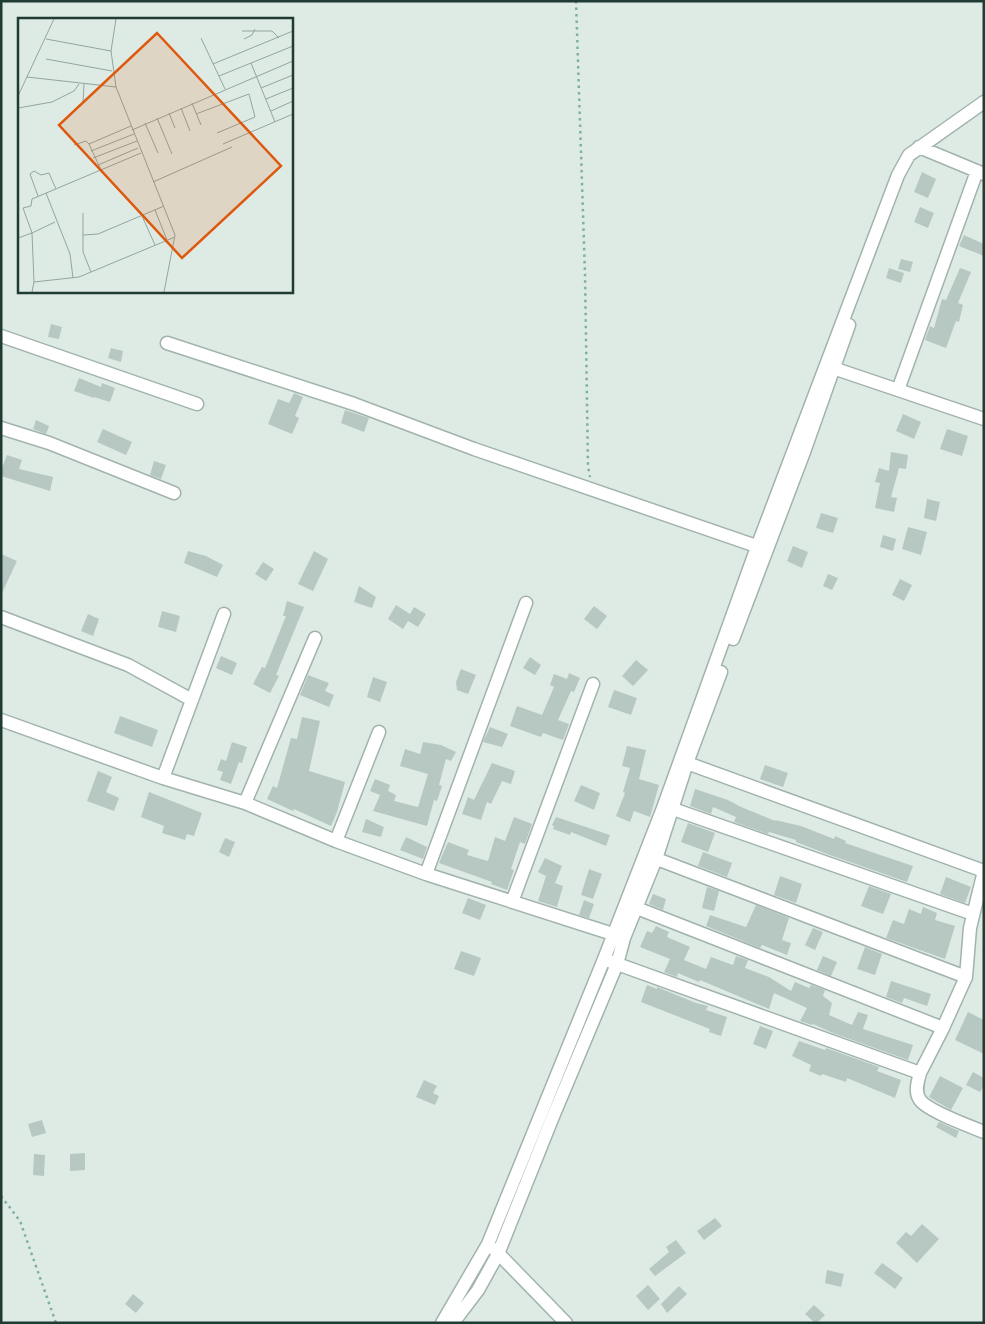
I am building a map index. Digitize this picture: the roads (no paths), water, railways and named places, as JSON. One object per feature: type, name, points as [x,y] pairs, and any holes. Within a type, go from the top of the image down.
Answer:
[{"type":"street","points":[[442,1323],[488,1244],[604,959],[619,936],[631,906],[650,856],[666,799],[762,548],[898,175],[909,155],[984,102]]},
{"type":"street","points":[[898,390],[980,173],[919,147]]},
{"type":"street","points":[[1,336],[197,404]]},
{"type":"street","points":[[167,343],[354,404],[474,449],[762,548]]},
{"type":"street","points":[[829,367],[984,419]]},
{"type":"street","points":[[1,428],[49,443],[174,494]]},
{"type":"street","points":[[650,856],[673,809],[687,763],[762,548]]},
{"type":"street","points":[[426,874],[526,603]]},
{"type":"street","points":[[164,778],[224,614]]},
{"type":"street","points":[[1,617],[128,665],[192,700]]},
{"type":"street","points":[[245,803],[315,638]]},
{"type":"street","points":[[512,902],[593,684]]},
{"type":"street","points":[[1,720],[164,778],[245,803],[336,841],[426,874],[619,936]]},
{"type":"street","points":[[336,841],[379,732]]},
{"type":"street","points":[[687,763],[984,871],[972,914],[966,977],[920,1073],[916,1090],[920,1100],[932,1109],[984,1132]]},
{"type":"street","points":[[673,809],[972,914]]},
{"type":"street","points":[[650,856],[966,977]]},
{"type":"street","points":[[631,906],[943,1028]]},
{"type":"street","points":[[453,1323],[478,1290],[498,1254],[617,964],[619,936]]},
{"type":"street","points":[[604,959],[920,1073]]},
{"type":"street","points":[[488,1244],[566,1323]]}]
